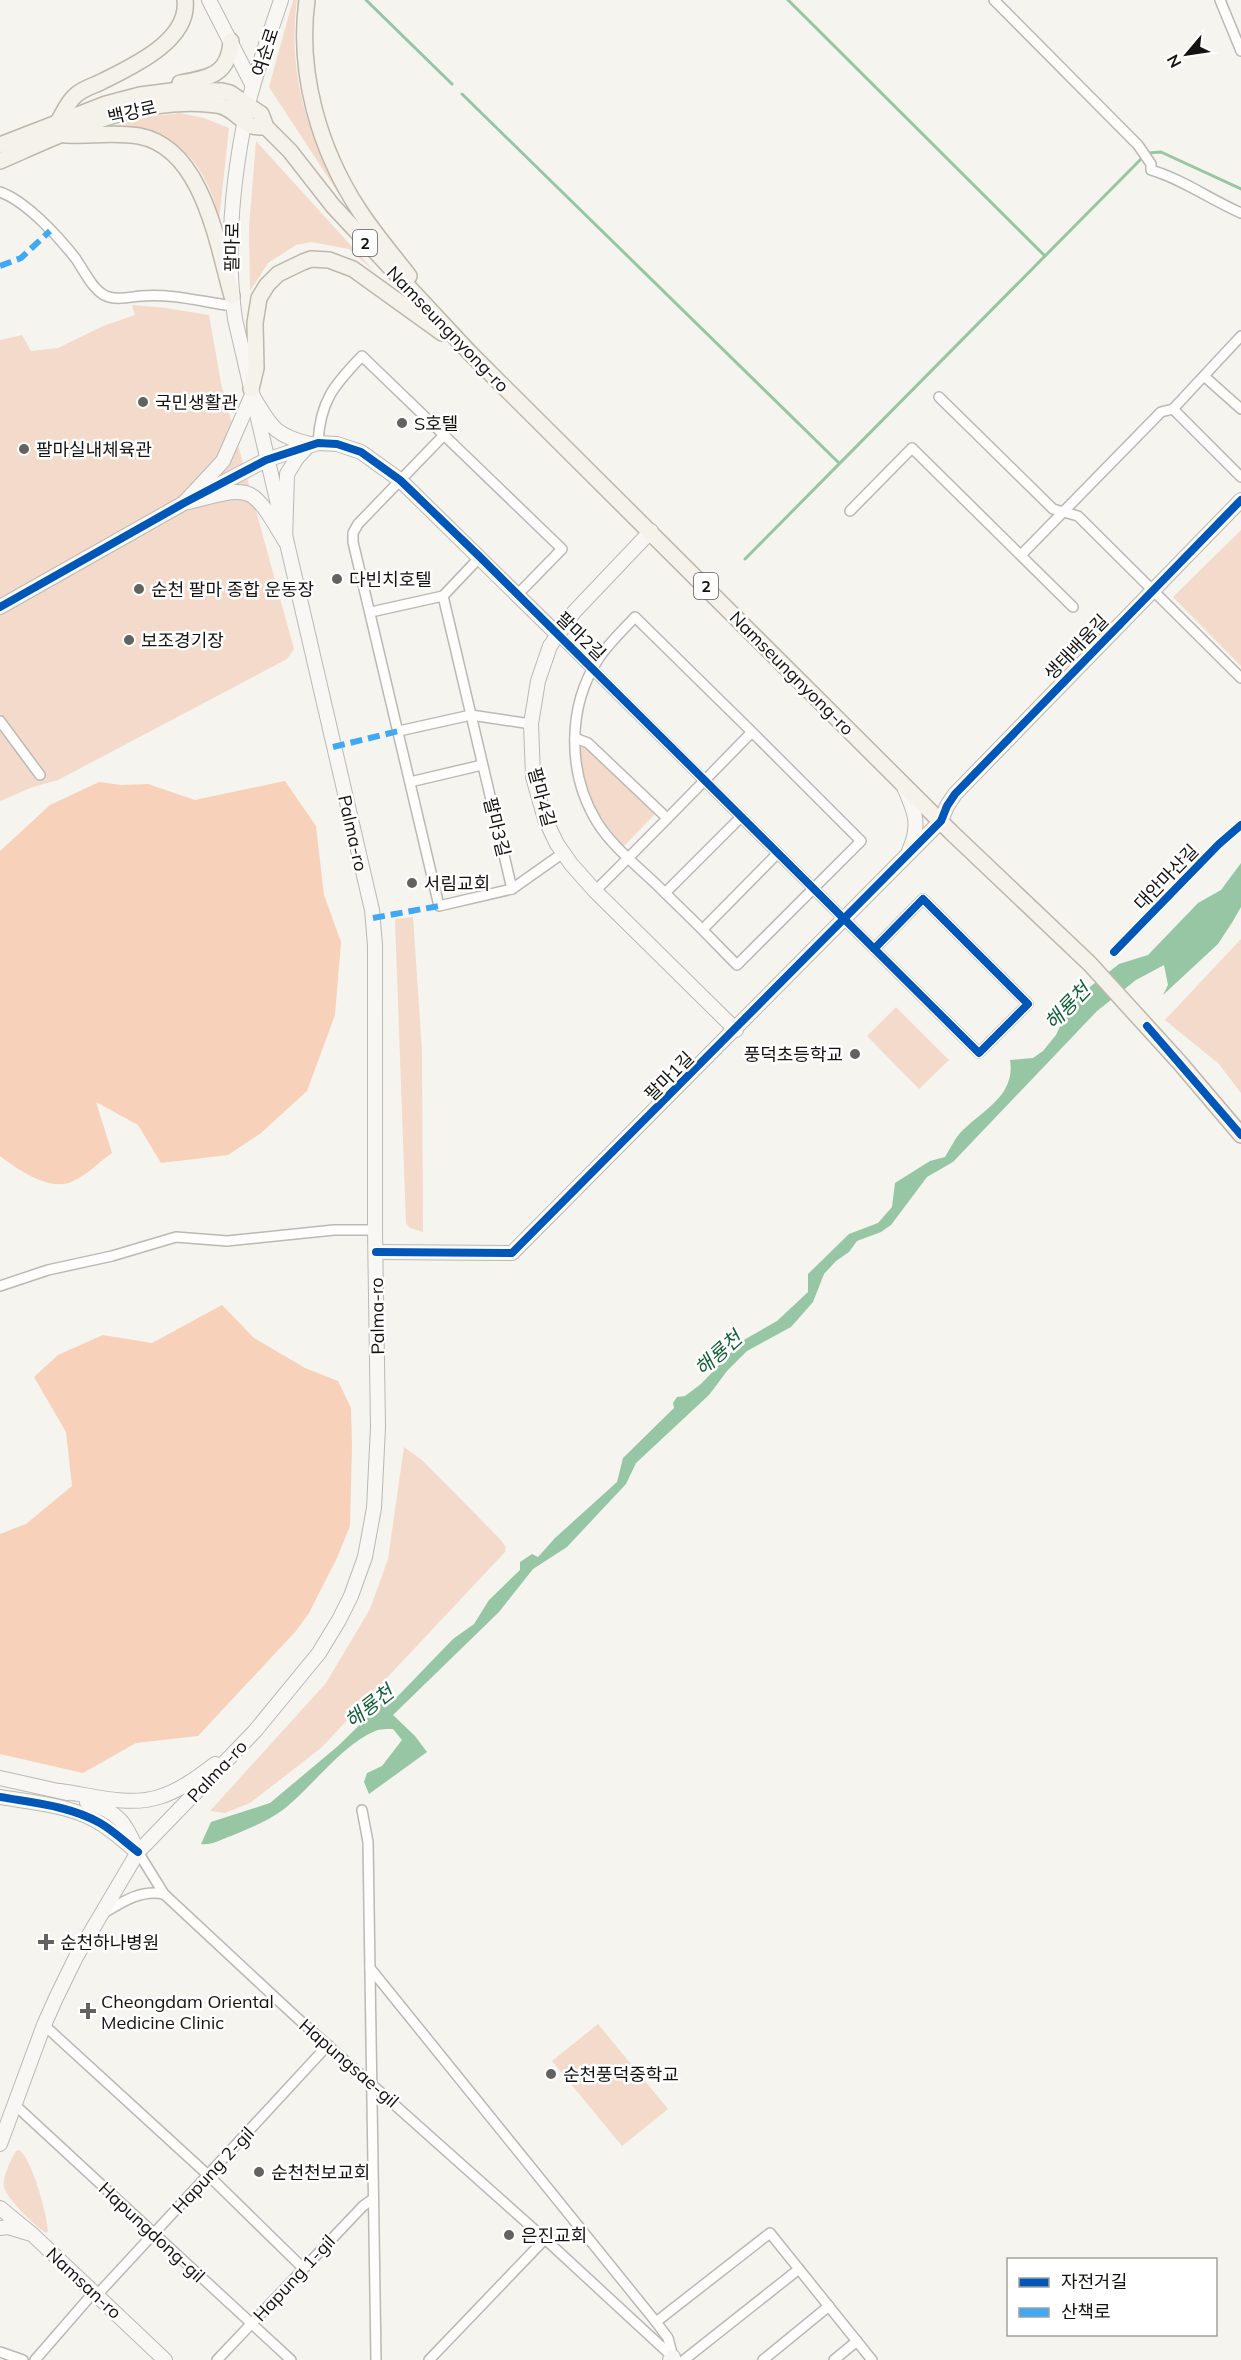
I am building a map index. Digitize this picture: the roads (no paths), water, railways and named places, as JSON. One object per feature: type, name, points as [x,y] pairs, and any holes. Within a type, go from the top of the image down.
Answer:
[{"type":"main road","points":[[185,0],[185,16],[172,37],[141,60],[75,95],[60,128],[140,136],[163,146],[179,159],[194,178],[201,195],[232,301]]},
{"type":"main road","points":[[307,0],[303,32],[308,79],[318,123],[338,171],[365,218],[470,353]]},
{"type":"main road","points":[[106,104],[122,92],[209,77],[225,64],[230,53],[231,41]]},
{"type":"main road","name":"백강로","points":[[0,161],[106,104],[140,95],[179,90],[222,91],[248,104]]},
{"type":"main road","name":"백강로","points":[[0,145],[131,110],[171,104],[219,105],[253,126],[266,127]]},
{"type":"main road","name":"Namseungnyong-ro","points":[[248,104],[261,114],[266,127],[290,151],[365,243],[470,353],[904,785],[1090,964],[1148,1026],[1241,1135]]},
{"type":"main road","points":[[252,392],[256,368],[255,323],[260,298],[267,285],[278,274],[291,266],[311,259],[329,260],[353,269],[470,353]]},
{"type":"street","points":[[209,0],[253,86]]},
{"type":"street","name":"여순로","points":[[248,104],[282,0]]},
{"type":"street","points":[[994,0],[1142,151],[1151,170],[1163,173],[1215,202],[1241,213]]},
{"type":"street","points":[[1220,0],[1241,51]]},
{"type":"street","name":"팔마로","points":[[248,104],[233,195],[231,234],[232,301],[252,392]]},
{"type":"street","points":[[0,192],[13,198],[46,227],[74,257],[97,289],[106,296],[119,298],[151,295],[232,301]]},
{"type":"street","points":[[1021,555],[1161,412],[1173,409],[1241,336]]},
{"type":"street","points":[[285,541],[287,474],[292,464],[314,443],[326,399],[336,383],[362,356],[562,549],[518,594]]},
{"type":"street","points":[[1208,373],[1241,410]]},
{"type":"street","points":[[252,392],[277,432],[283,437],[314,443]]},
{"type":"street","points":[[184,503],[223,461],[252,392]]},
{"type":"street","name":"Palma-ro","points":[[0,2144],[8,2111],[44,2025],[76,1957],[100,1915],[138,1852],[242,1745],[297,1681],[328,1640],[351,1596],[365,1557],[374,1508],[377,1477],[375,945],[372,910],[252,392]]},
{"type":"street","points":[[939,397],[1053,509],[1078,516],[1241,678]]},
{"type":"street","points":[[1173,409],[1241,477]]},
{"type":"street","points":[[444,435],[358,524],[353,533],[353,542],[439,906],[512,889],[563,853]]},
{"type":"street","name":"팔마2길","points":[[184,503],[266,460],[314,443],[337,444],[361,452],[400,480],[480,557],[814,888],[874,949],[979,1053],[1028,1004],[923,899],[874,949]]},
{"type":"street","points":[[850,511],[912,448],[1073,607]]},
{"type":"street","points":[[0,607],[184,503],[234,491],[246,491],[261,502],[285,541]]},
{"type":"street","name":"생태배움길","points":[[941,821],[955,794],[1241,500]]},
{"type":"street","name":"팔마4길","points":[[651,531],[574,612],[557,634],[547,654],[538,681],[531,724],[533,777],[551,832],[563,853],[595,891],[736,1030]]},
{"type":"street","points":[[370,612],[443,596],[480,557]]},
{"type":"street","name":"팔마3길","points":[[443,596],[512,889]]},
{"type":"street","points":[[635,617],[861,841],[737,965],[703,929],[628,858],[606,833],[592,811],[579,777],[574,738],[578,710],[592,668],[635,617]]},
{"type":"street","points":[[399,731],[471,715],[531,724]]},
{"type":"street","points":[[0,721],[40,775]]},
{"type":"street","points":[[595,891],[752,732]]},
{"type":"street","points":[[574,738],[588,744],[667,818]]},
{"type":"street","points":[[411,782],[482,765]]},
{"type":"street","points":[[904,785],[916,823],[915,838],[907,856]]},
{"type":"street","points":[[665,893],[741,817]]},
{"type":"street","name":"팔마1길","points":[[376,1252],[512,1253],[736,1030],[941,821]]},
{"type":"street","points":[[703,929],[778,853]]},
{"type":"street","points":[[0,1286],[48,1270],[112,1256],[176,1237],[227,1241],[334,1230],[375,1230]]},
{"type":"street","points":[[0,1778],[60,1791],[142,1801],[159,1797],[187,1784],[242,1745]]},
{"type":"street","points":[[60,1791],[107,1808],[121,1820],[138,1852]]},
{"type":"street","points":[[0,1797],[62,1808],[88,1817],[102,1824],[138,1852]]},
{"type":"street","points":[[362,1810],[368,1842],[376,2360]]},
{"type":"street","name":"Hapungsae-gil","points":[[138,1852],[164,1894],[676,2359]]},
{"type":"street","points":[[100,1915],[127,1899],[142,1894],[152,1892],[164,1894]]},
{"type":"street","points":[[370,1968],[656,2322],[668,2338],[676,2359],[799,2269]]},
{"type":"street","points":[[44,2025],[208,2175],[303,2268]]},
{"type":"street","name":"Hapung 2-gil","points":[[35,2360],[328,2045]]},
{"type":"street","name":"Hapungdong-gil","points":[[8,2111],[154,2234],[291,2360]]},
{"type":"street","name":"Hapung 1-gil","points":[[217,2360],[363,2206],[373,2199]]},
{"type":"street","name":"Namsan-ro","points":[[0,2208],[33,2235],[165,2360]]},
{"type":"street","points":[[0,2228],[16,2229],[33,2235]]},
{"type":"street","points":[[656,2322],[770,2233],[872,2360]]},
{"type":"street","points":[[429,2360],[545,2238]]},
{"type":"street","points":[[763,2360],[829,2306]]},
{"type":"street","points":[[834,2360],[857,2341]]},
{"type":"street","points":[[0,2352],[22,2360]]},
{"type":"waterway","points":[[366,0],[452,84]]},
{"type":"waterway","points":[[788,0],[1045,256]]},
{"type":"waterway","points":[[462,94],[839,463]]},
{"type":"waterway","points":[[1148,153],[1161,152],[1241,189]]},
{"type":"waterway","points":[[745,559],[1143,157]]},
{"type":"place","name":"국민생활관","points":[[143,402]]},
{"type":"place","name":"S호텔","points":[[402,423]]},
{"type":"place","name":"팔마실내체육관","points":[[24,449]]},
{"type":"place","name":"다빈치호텔","points":[[337,579]]},
{"type":"place","name":"순천 팔마 종합 운동장","points":[[139,589]]},
{"type":"place","name":"보조경기장","points":[[129,640]]},
{"type":"place","name":"서림교회","points":[[412,883]]},
{"type":"place","name":"풍덕초등학교","points":[[855,1054]]},
{"type":"place","name":"순천하나병원","points":[[46,1942]]},
{"type":"place","name":"Cheongdam Oriental Medicine Clinic","points":[[88,2011]]},
{"type":"place","name":"순천풍덕중학교","points":[[551,2074]]},
{"type":"place","name":"순천천보교회","points":[[259,2172]]},
{"type":"place","name":"은진교회","points":[[509,2235]]},
{"type":"water label","name":"해룡천","points":[[1067,1006]]},
{"type":"water label","name":"해룡천","points":[[718,1353]]},
{"type":"water label","name":"해룡천","points":[[369,1706]]}]
